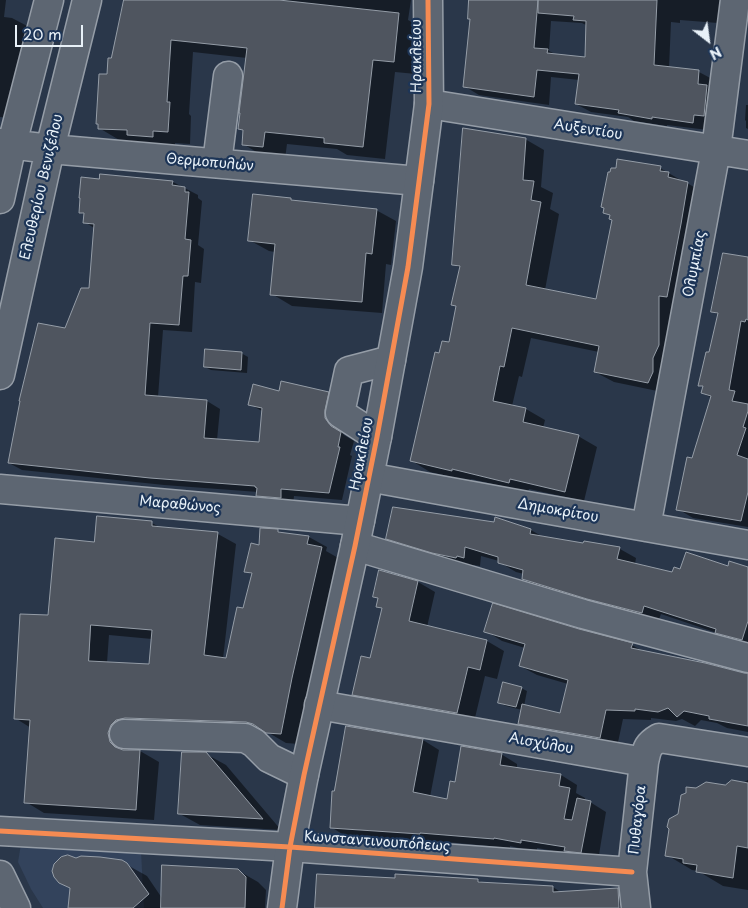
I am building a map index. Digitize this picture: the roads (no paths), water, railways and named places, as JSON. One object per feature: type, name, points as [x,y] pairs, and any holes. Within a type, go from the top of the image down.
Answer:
[{"type":"street","points":[[0,199],[6,143],[49,0]]},
{"type":"street","name":"Ελευθερίου Βενιζέλου","points":[[0,375],[50,149],[87,0]]},
{"type":"street","name":"Ηρακλείου","points":[[282,908],[290,847],[304,775],[377,437],[408,267],[429,104],[428,0]]},
{"type":"street","name":"Ολυμπίας","points":[[646,527],[716,150],[735,0]]},
{"type":"street","points":[[217,163],[228,76]]},
{"type":"street","name":"Αυξεντίου","points":[[429,104],[748,155]]},
{"type":"street","name":"Θερμοπυλών","points":[[6,143],[50,149],[419,181]]},
{"type":"street","points":[[377,437],[340,413],[349,370],[391,360]]},
{"type":"street","name":"Δημοκρίτου","points":[[368,476],[409,485],[748,545]]},
{"type":"street","name":"Μαραθώνος","points":[[0,489],[357,534],[583,614],[748,658]]},
{"type":"street","name":"Αισχύλου","points":[[319,705],[644,762]]},
{"type":"street","points":[[124,734],[245,738],[254,743],[269,758],[304,775]]},
{"type":"street","points":[[644,762],[647,748],[659,738],[748,752]]},
{"type":"street","name":"Πυθαγόρα","points":[[636,908],[632,872],[644,762]]},
{"type":"street","name":"Κωνσταντινουπόλεως","points":[[0,831],[290,847],[632,872]]},
{"type":"street","points":[[0,875],[16,908]]}]
